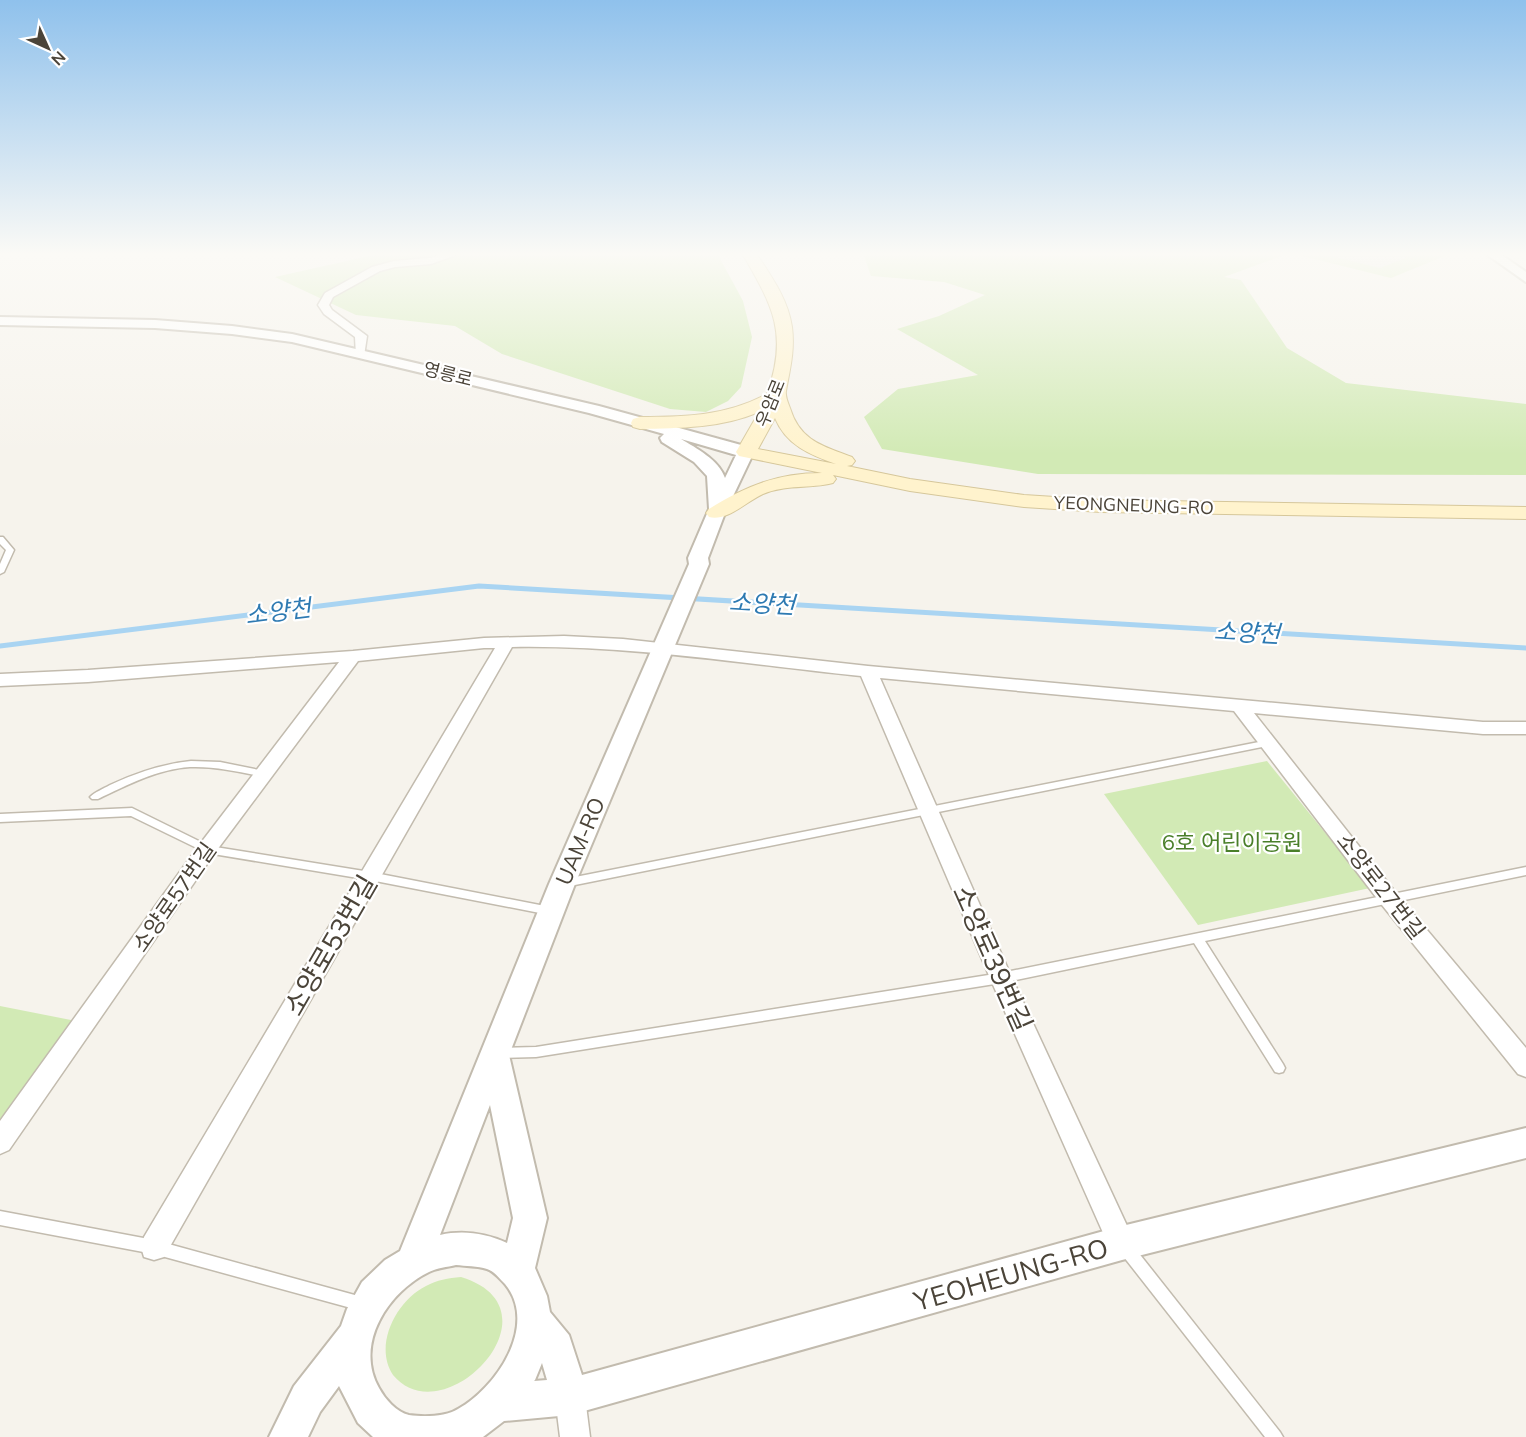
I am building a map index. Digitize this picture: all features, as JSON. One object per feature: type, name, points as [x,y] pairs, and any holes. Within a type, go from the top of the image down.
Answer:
[{"type":"main road","name":"우암로","points":[[746,452],[767,419],[777,396],[782,376],[784,327],[782,320]]},
{"type":"main road","points":[[640,423],[687,423],[716,420],[738,415],[777,396],[786,423],[794,435],[831,456],[910,485]]},
{"type":"main road","name":"YEONGNEUNG-RO","points":[[746,452],[910,485],[1013,499],[1101,506],[1526,513]]},
{"type":"main road","points":[[716,513],[747,492],[771,483],[797,478],[910,485]]},
{"type":"street","points":[[341,320],[354,328],[361,336],[360,353]]},
{"type":"street","name":"영릉로","points":[[0,321],[127,323],[232,330],[292,338],[640,423],[746,452]]},
{"type":"street","points":[[640,423],[700,458],[716,475],[716,513]]},
{"type":"street","points":[[716,513],[746,452]]},
{"type":"street","name":"UAM-RO","points":[[413,1260],[562,884],[699,564],[698,558],[716,513]]},
{"type":"street","points":[[0,680],[88,676],[506,643],[564,641],[623,644],[666,640],[868,671],[1483,728],[1526,728]]},
{"type":"street","name":"소양로53번길","points":[[154,1247],[506,643]]},
{"type":"street","name":"소양로57번길","points":[[0,1142],[207,849],[353,656]]},
{"type":"street","name":"소양로39번길","points":[[868,671],[1001,978],[1122,1243]]},
{"type":"street","name":"소양로27번길","points":[[1238,704],[1389,899],[1526,1066]]},
{"type":"street","points":[[494,1053],[530,1218],[517,1270]]},
{"type":"street","name":"YEOHEUNG-RO","points":[[497,1404],[570,1397],[1122,1243],[1526,1143]]},
{"type":"street","points":[[288,1437],[307,1399],[387,1279],[413,1260],[441,1248],[470,1246],[496,1254],[517,1270],[529,1293],[534,1320],[531,1349],[517,1378],[497,1404],[468,1424],[458,1428],[436,1434],[398,1435],[379,1420],[360,1397],[352,1368],[361,1321]]},
{"type":"street","points":[[534,1320],[556,1348],[570,1397],[575,1437]]},
{"type":"lane","points":[[0,539],[10,550],[0,572]]},
{"type":"lane","points":[[562,884],[1269,743]]},
{"type":"lane","points":[[94,797],[117,786],[176,766],[204,764],[264,774]]},
{"type":"lane","points":[[0,818],[132,812],[207,849],[370,876],[551,911]]},
{"type":"lane","points":[[494,1053],[536,1053],[1001,978],[1526,871]]},
{"type":"lane","points":[[1197,938],[1280,1068]]},
{"type":"lane","points":[[0,1218],[154,1247],[361,1321]]},
{"type":"lane","points":[[1122,1243],[1275,1437]]},
{"type":"green space","points":[[402,320],[748,320],[752,337],[741,387],[728,401],[706,412],[670,409],[502,354],[455,326]]},
{"type":"green space","points":[[926,320],[1268,320],[1287,348],[1346,383],[1526,404],[1526,475],[1038,474],[882,449],[864,417],[898,389],[978,375],[897,329]]},
{"type":"green space","name":"6호 어린이공원","points":[[1267,761],[1370,888],[1198,925],[1104,794]]},
{"type":"green space","points":[[0,1006],[76,1021],[0,1119]]},
{"type":"green space","points":[[461,1277],[490,1293],[502,1315],[499,1338],[485,1361],[465,1380],[440,1390],[415,1390],[393,1375],[387,1363],[387,1337],[391,1324],[398,1312],[415,1293],[434,1282]]},
{"type":"waterway","name":"소양천","points":[[0,646],[479,586],[1526,648]]}]
